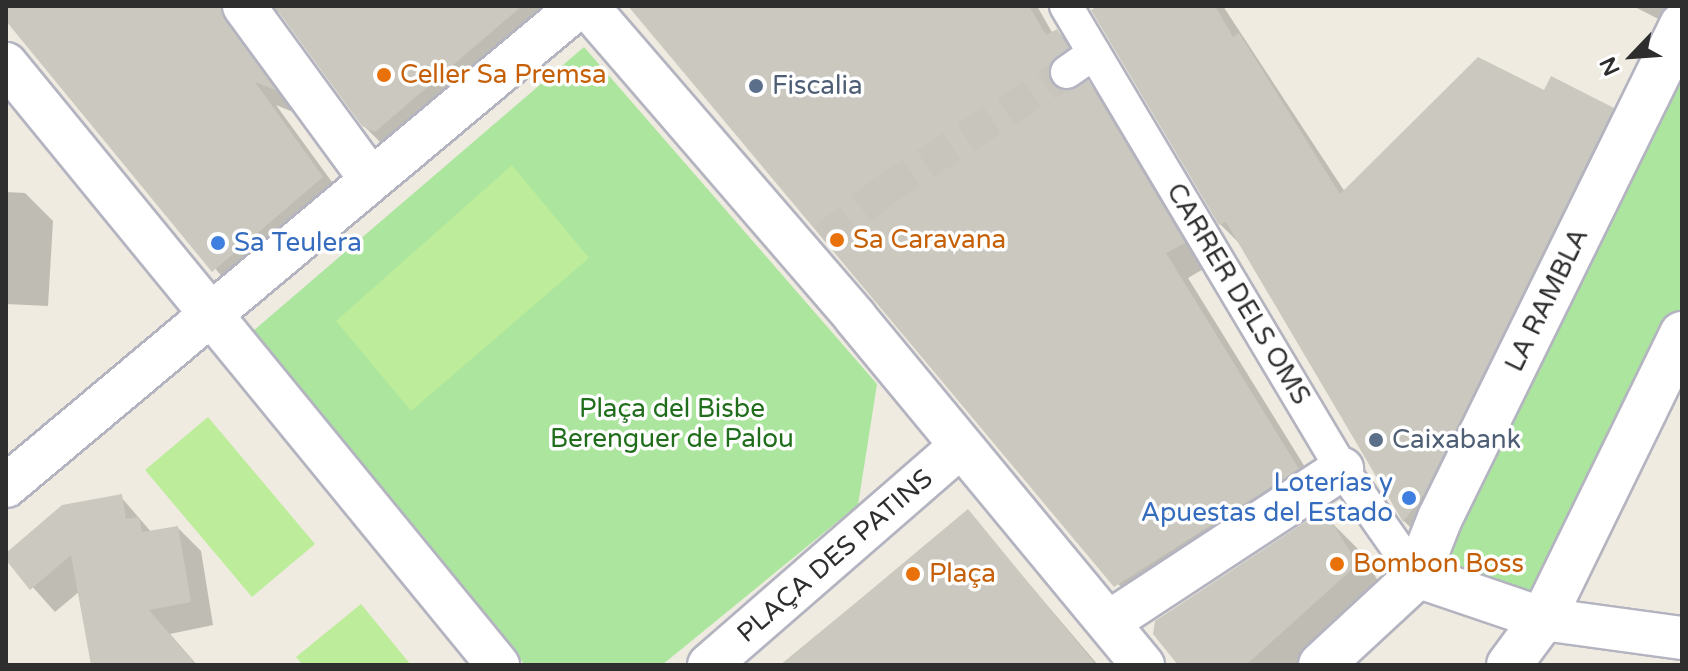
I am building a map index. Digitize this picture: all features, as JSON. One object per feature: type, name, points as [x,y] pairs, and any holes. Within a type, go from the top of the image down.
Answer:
[{"type":"street","points":[[244,6],[369,177]]},
{"type":"street","points":[[6,486],[208,311],[579,6]]},
{"type":"street","points":[[587,6],[813,248],[960,447],[1143,665]]},
{"type":"street","name":"CARRER DELS OMS","points":[[1066,6],[1342,469],[1417,576]]},
{"type":"street","name":"LA RAMBLA","points":[[1417,576],[1440,518],[1682,25]]},
{"type":"street","points":[[1067,72],[1094,53]]},
{"type":"street","points":[[6,64],[498,665]]},
{"type":"street","points":[[1509,665],[1543,619],[1682,334]]},
{"type":"street","name":"PLAÇA DES PATINS","points":[[709,665],[960,447]]},
{"type":"street","points":[[1109,622],[1342,469]]},
{"type":"street","points":[[1321,665],[1417,576],[1543,619],[1682,638]]},
{"type":"green space","name":"Plaça del Bisbe Berenguer de Palou","points":[[584,47],[877,384],[858,505],[662,665],[525,665],[253,331]]},
{"type":"green space","points":[[1682,54],[1682,312],[1540,597],[1435,565]]},
{"type":"green space","points":[[512,165],[589,258],[411,411],[336,321]]},
{"type":"green space","points":[[208,417],[315,544],[252,597],[145,470]]},
{"type":"green space","points":[[361,604],[411,665],[303,665],[296,657]]},
{"type":"building","points":[[6,6],[220,6],[225,20],[277,91],[255,82],[323,177],[212,272],[6,21]]},
{"type":"building","name":"Celler Sa Premsa","points":[[274,6],[522,6],[375,132],[362,126]]},
{"type":"building","points":[[628,6],[1029,6],[1046,35],[1057,29],[1069,48],[1050,63],[1051,82],[1068,91],[1088,80],[1185,243],[1166,253],[1299,469],[1114,587]]},
{"type":"building","points":[[1098,6],[1215,6],[1233,37],[1239,33],[1340,194],[1478,57],[1544,90],[1551,76],[1614,108],[1424,494],[1403,522],[1226,222],[1219,225],[1091,10]]},
{"type":"building","points":[[122,494],[126,519],[139,517],[142,532],[178,526],[191,602],[149,610],[196,665],[91,665],[71,555],[30,590],[6,560],[6,553],[62,505]]},
{"type":"building","points":[[968,509],[1096,665],[780,665],[859,600]]},
{"type":"building","points":[[1317,514],[1328,516],[1358,564],[1246,665],[1178,665],[1153,634],[1155,621]]},
{"type":"tunnel","points":[[824,239],[885,190],[1067,72]]},
{"type":"place","name":"Celler Sa Premsa","points":[[384,75]]},
{"type":"place","name":"Fiscalia","points":[[756,86]]},
{"type":"place","name":"Sa Caravana","points":[[837,240]]},
{"type":"place","name":"Sa Teulera","points":[[218,243]]},
{"type":"place","name":"Caixabank","points":[[1376,440]]},
{"type":"place","name":"Loterías y Apuestas del Estado","points":[[1409,498]]},
{"type":"place","name":"Bombon Boss","points":[[1337,564]]},
{"type":"place","name":"Plaça","points":[[913,574]]}]
